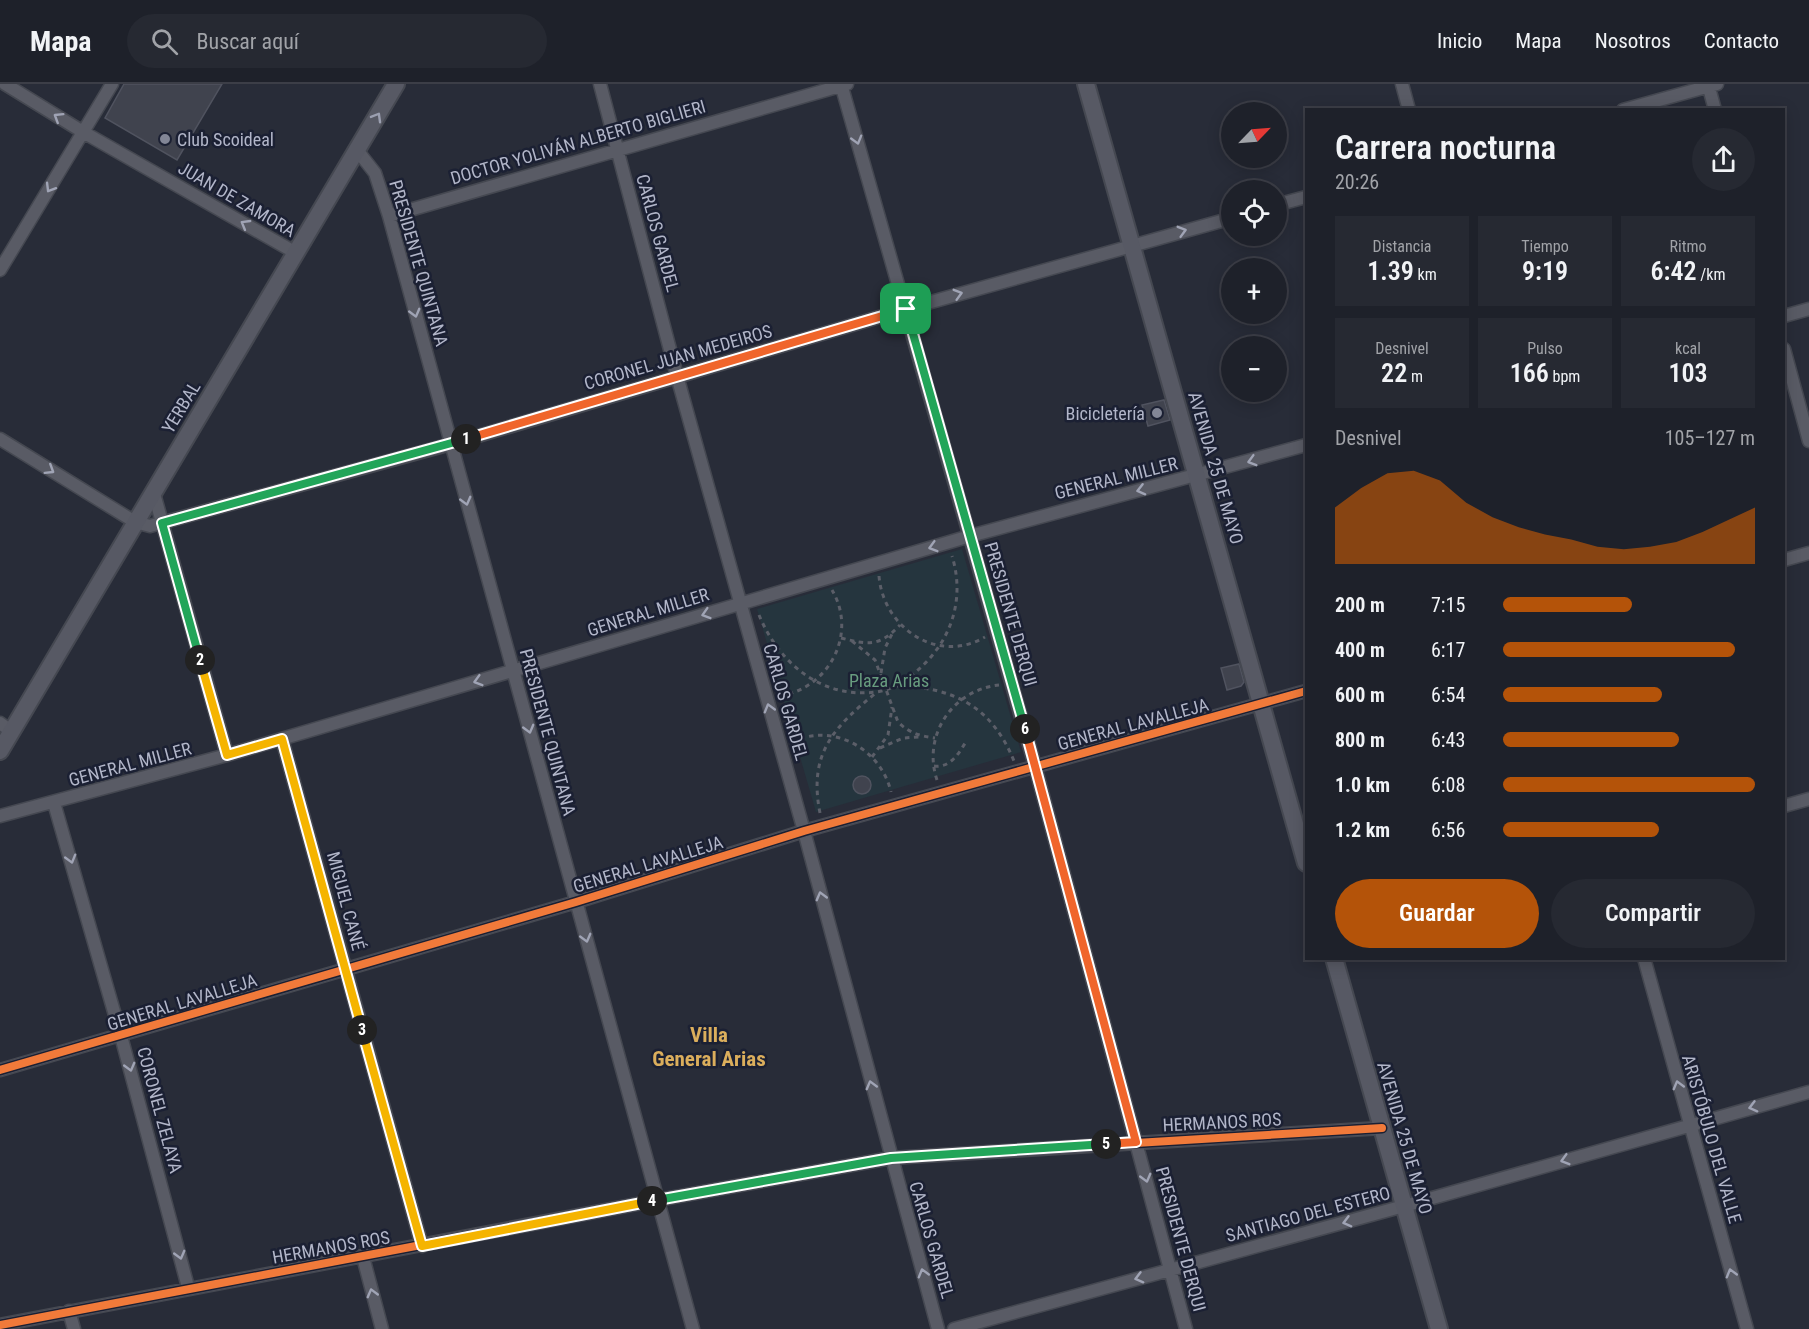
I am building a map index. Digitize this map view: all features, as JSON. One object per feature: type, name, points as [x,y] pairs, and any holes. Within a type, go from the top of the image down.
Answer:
[{"type":"main road","name":"YERBAL","points":[[0,751],[6,727],[135,522],[396,84]]},
{"type":"main road","name":"AVENIDA 25 DE MAYO","points":[[1086,84],[1305,859]]},
{"type":"main road","name":"AVENIDA 25 DE MAYO","points":[[1335,960],[1438,1329]]},
{"type":"street","name":"JUAN DE ZAMORA","points":[[5,84],[83,132],[296,253]]},
{"type":"street","points":[[0,270],[112,84]]},
{"type":"street","name":"CARLOS GARDEL","points":[[600,84],[677,376],[804,831],[938,1329]]},
{"type":"street","name":"DOCTOR YOLIVÁN ALBERTO BIGLIERI","points":[[389,216],[843,84]]},
{"type":"street","name":"PRESIDENTE DERQUI","points":[[843,84],[1035,766],[1186,1329]]},
{"type":"street","points":[[1402,84],[1408,108]]},
{"type":"street","points":[[1630,108],[1711,85],[1715,108]]},
{"type":"street","name":"PRESIDENTE QUINTANA","points":[[357,150],[375,173],[389,216],[693,1329]]},
{"type":"street","points":[[1287,202],[1305,197]]},
{"type":"street","name":"CORONEL JUAN MEDEIROS","points":[[135,522],[150,526],[450,444],[906,309],[1221,221]]},
{"type":"street","points":[[1785,316],[1809,309]]},
{"type":"street","points":[[1785,353],[1809,441]]},
{"type":"street","points":[[0,439],[135,522]]},
{"type":"street","name":"GENERAL MILLER","points":[[0,816],[227,755],[948,542],[1305,445]]},
{"type":"street","points":[[153,490],[227,755]]},
{"type":"street","points":[[1785,560],[1809,553]]},
{"type":"street","name":"GENERAL LAVALLEJA","points":[[0,1071],[576,902],[804,831],[1305,692]]},
{"type":"street","name":"MIGUEL CANÉ","points":[[282,739],[422,1246]]},
{"type":"street","points":[[1785,806],[1809,799]]},
{"type":"street","name":"CORONEL ZELAYA","points":[[54,803],[122,1036],[189,1287]]},
{"type":"street","name":"ARISTÓBULO DEL VALLE","points":[[1645,960],[1747,1329]]},
{"type":"street","name":"SANTIAGO DEL ESTERO","points":[[954,1329],[1809,1092]]},
{"type":"street","name":"HERMANOS ROS","points":[[0,1325],[189,1287],[363,1257],[891,1158],[1382,1128]]},
{"type":"street","points":[[363,1257],[382,1329]]},
{"type":"street","points":[[69,1311],[74,1329]]},
{"type":"path","points":[[823,826],[816,785],[823,752],[831,736],[841,723],[877,692],[895,686],[921,667],[940,645],[950,627],[958,594],[948,542]]},
{"type":"path","points":[[879,563],[885,605],[900,625],[921,639],[940,645],[970,644],[996,629]]},
{"type":"path","points":[[766,695],[791,693],[816,680],[831,664],[841,638],[840,607],[833,591],[824,579]]},
{"type":"path","points":[[753,600],[764,627],[782,656],[794,667],[816,680],[840,688],[877,692]]},
{"type":"path","points":[[841,638],[869,644],[880,642],[900,625]]},
{"type":"path","points":[[881,673],[885,648],[893,632]]},
{"type":"path","points":[[852,641],[875,660],[898,722],[906,730],[935,738]]},
{"type":"path","points":[[943,792],[934,766],[935,738],[942,720],[961,699],[971,692],[990,686],[1012,684]]},
{"type":"path","points":[[895,686],[933,690],[961,699],[980,710],[1002,735],[1018,770]]},
{"type":"path","points":[[872,757],[888,735],[892,705]]},
{"type":"path","points":[[781,748],[808,736],[831,736],[848,740],[872,757],[889,782],[893,806]]},
{"type":"path","points":[[880,748],[903,738],[921,736]]},
{"type":"path","points":[[934,766],[943,766],[953,760],[967,740]]},
{"type":"green space","name":"Plaza Arias","points":[[962,549],[1021,752],[816,812],[757,609]]},
{"type":"building","name":"Club Scoideal","points":[[124,84],[222,84],[177,160],[105,118]]},
{"type":"building","name":"Bicicletería","points":[[1164,400],[1170,420],[1148,426],[1142,405]]},
{"type":"building","points":[[1239,664],[1244,682],[1241,686],[1227,690],[1221,668]]},
{"type":"building","points":[[862,776],[868,779],[871,785],[868,791],[862,794],[856,791],[853,785],[856,779]]},
{"type":"cycle path","points":[[0,1070],[576,902],[804,831],[1305,691]]},
{"type":"cycle path","points":[[0,1325],[891,1158],[1382,1128]]},
{"type":"place","name":"Club Scoideal","points":[[165,139]]},
{"type":"place","name":"Bicicletería","points":[[1157,413]]},
{"type":"district","name":"Villa General Arias","points":[[709,1047]]},
{"type":"route","points":[[906,309],[1035,766],[1136,1142],[891,1158],[422,1246],[282,739],[227,755],[162,523],[450,444],[906,309]]}]
